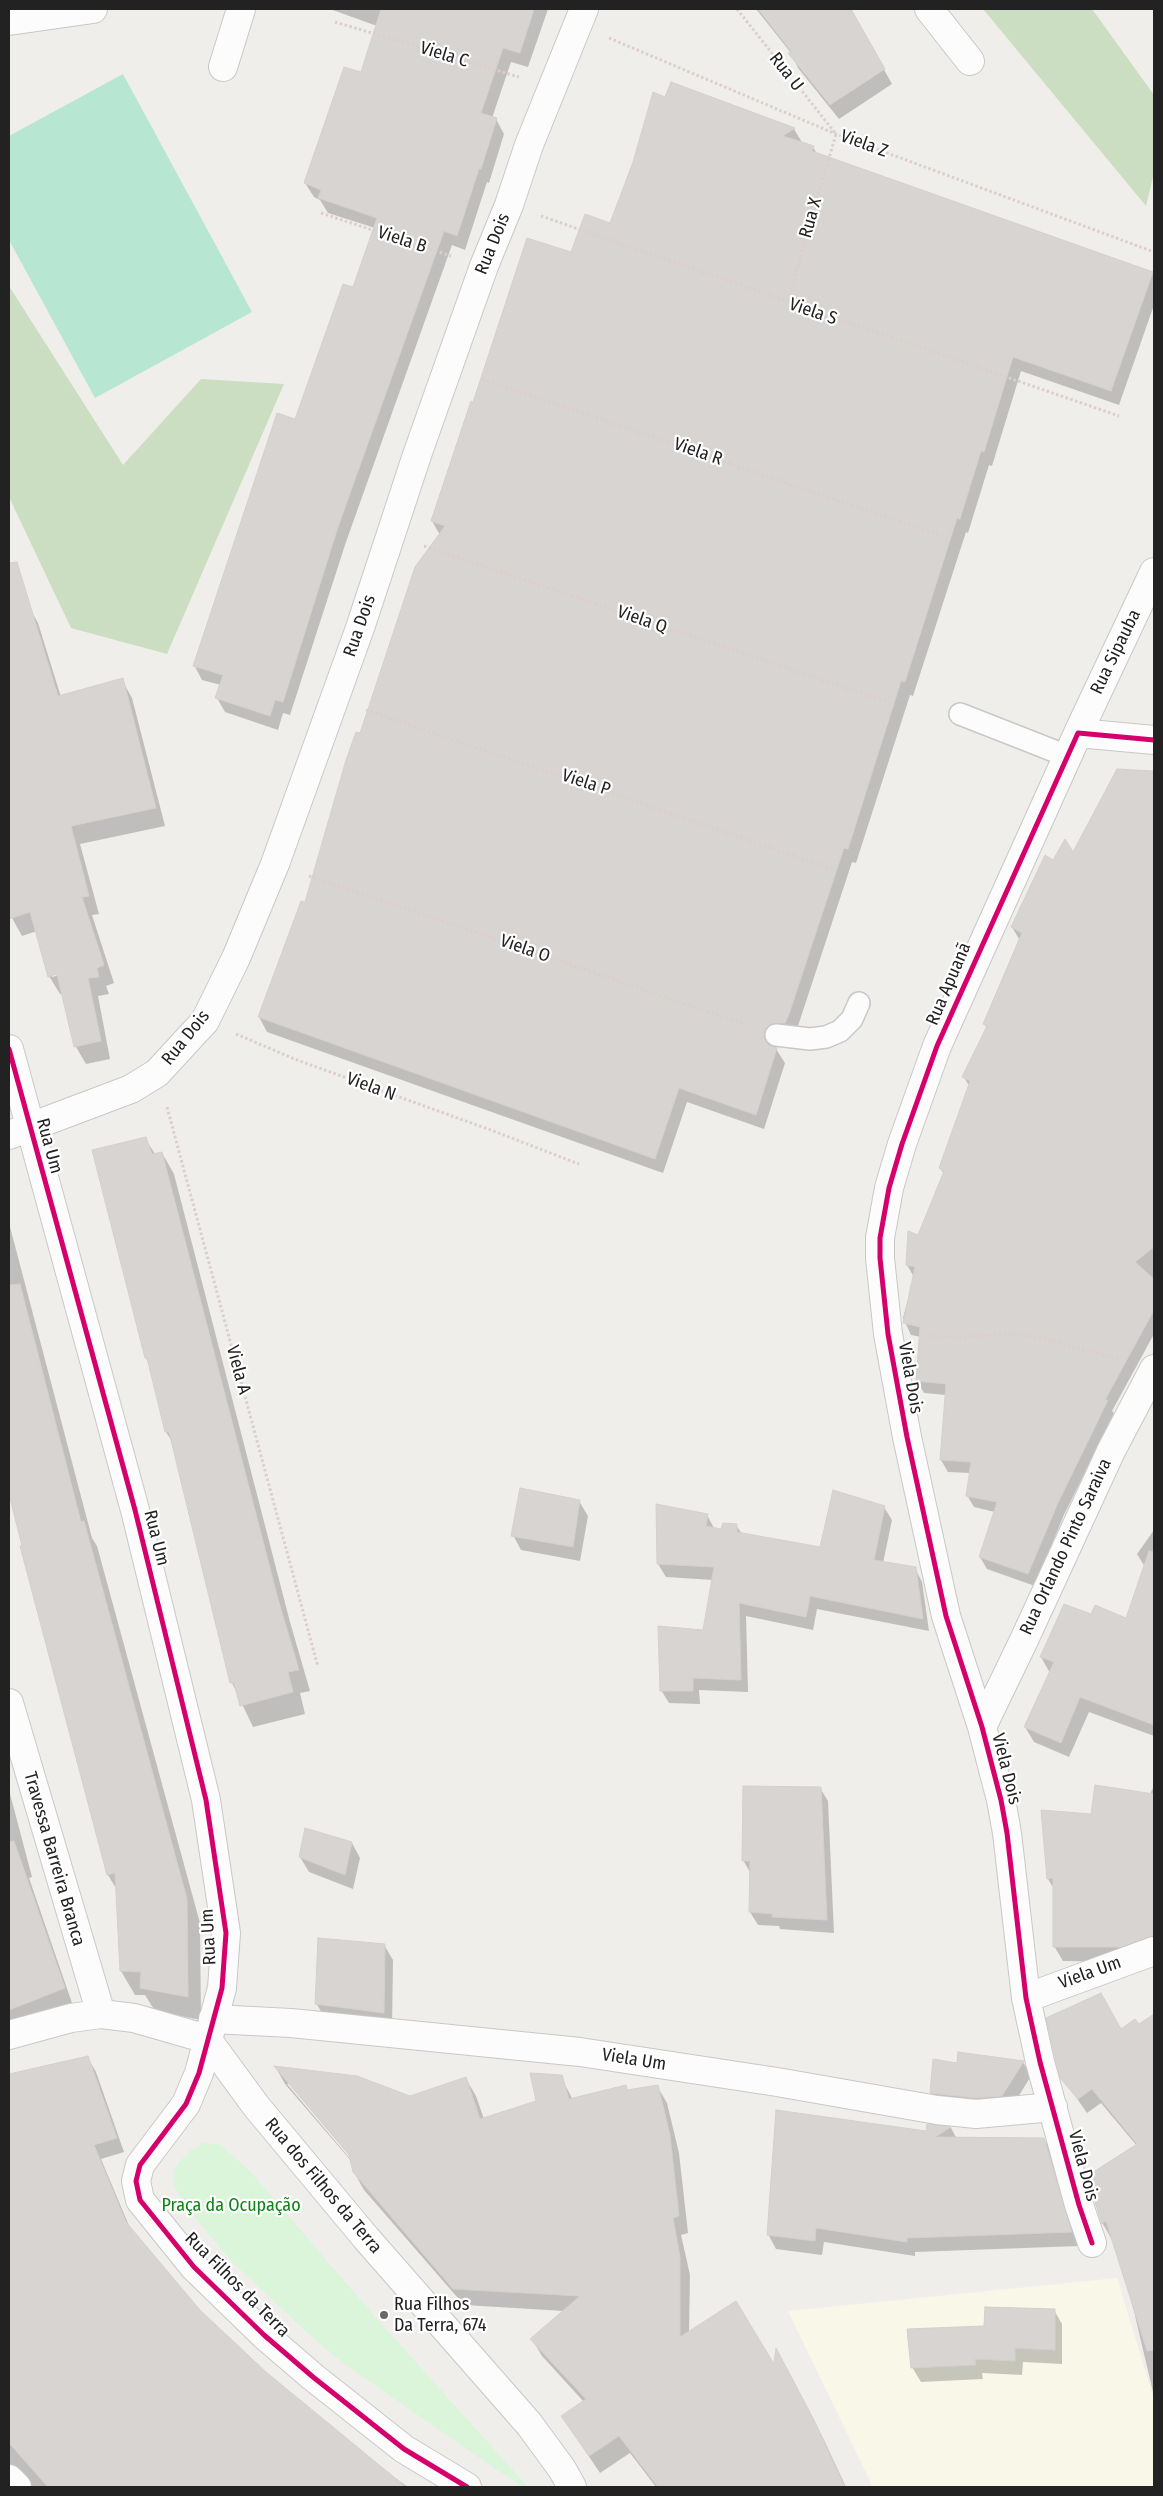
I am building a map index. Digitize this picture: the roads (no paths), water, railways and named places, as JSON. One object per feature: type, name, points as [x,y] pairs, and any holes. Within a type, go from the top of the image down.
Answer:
[{"type":"street","points":[[9,21],[93,9]]},
{"type":"street","points":[[223,67],[240,9]]},
{"type":"street","points":[[929,9],[970,62]]},
{"type":"street","name":"Rua Dois","points":[[20,1132],[130,1089],[157,1073],[205,1021],[236,958],[275,864],[335,700],[390,535],[484,266],[581,16]]},
{"type":"street","name":"Rua Sipauba","points":[[1072,744],[1154,572]]},
{"type":"street","points":[[1072,744],[1154,740]]},
{"type":"street","name":"Rua Apuanã","points":[[888,1334],[880,1258],[880,1238],[889,1188],[902,1144],[941,1038],[1072,744]]},
{"type":"street","name":"Rua Um","points":[[9,1049],[20,1132],[135,1510],[206,1800],[226,1933],[222,1988],[210,2029]]},
{"type":"street","name":"Viela Dois","points":[[888,1334],[906,1434],[946,1616],[982,1727],[1001,1800],[1007,1833],[1026,1998],[1052,2107],[1079,2205],[1092,2243]]},
{"type":"street","name":"Rua Orlando Pinto Saraiva","points":[[982,1727],[1024,1640],[1106,1459],[1154,1369]]},
{"type":"street","name":"Travessa Barreira Branca","points":[[9,1702],[101,2014]]},
{"type":"street","name":"Viela Um","points":[[1026,1998],[1154,1951]]},
{"type":"street","points":[[9,2035],[71,2018],[101,2014],[210,2029]]},
{"type":"street","name":"Viela Um","points":[[210,2029],[299,2024],[580,2052],[777,2082],[937,2110],[976,2114],[1052,2107]]},
{"type":"street","name":"Rua Filhos da Terra","points":[[210,2029],[190,2095],[140,2165],[136,2181],[140,2200],[194,2267],[264,2335],[313,2377],[404,2449],[467,2487]]},
{"type":"street","name":"Rua dos Filhos da Terra","points":[[210,2029],[256,2106],[366,2238],[529,2424],[562,2469],[572,2487]]},
{"type":"street","points":[[9,2479],[17,2487]]},
{"type":"lane","points":[[960,714],[1072,744]]},
{"type":"lane","points":[[776,1034],[802,1038],[826,1037],[840,1031],[852,1019],[859,1003]]},
{"type":"place","name":"Rua Filhos Da Terra, 674","points":[[384,2315]]},
{"type":"park label","name":"Praça da Ocupação","points":[[231,2206]]}]
